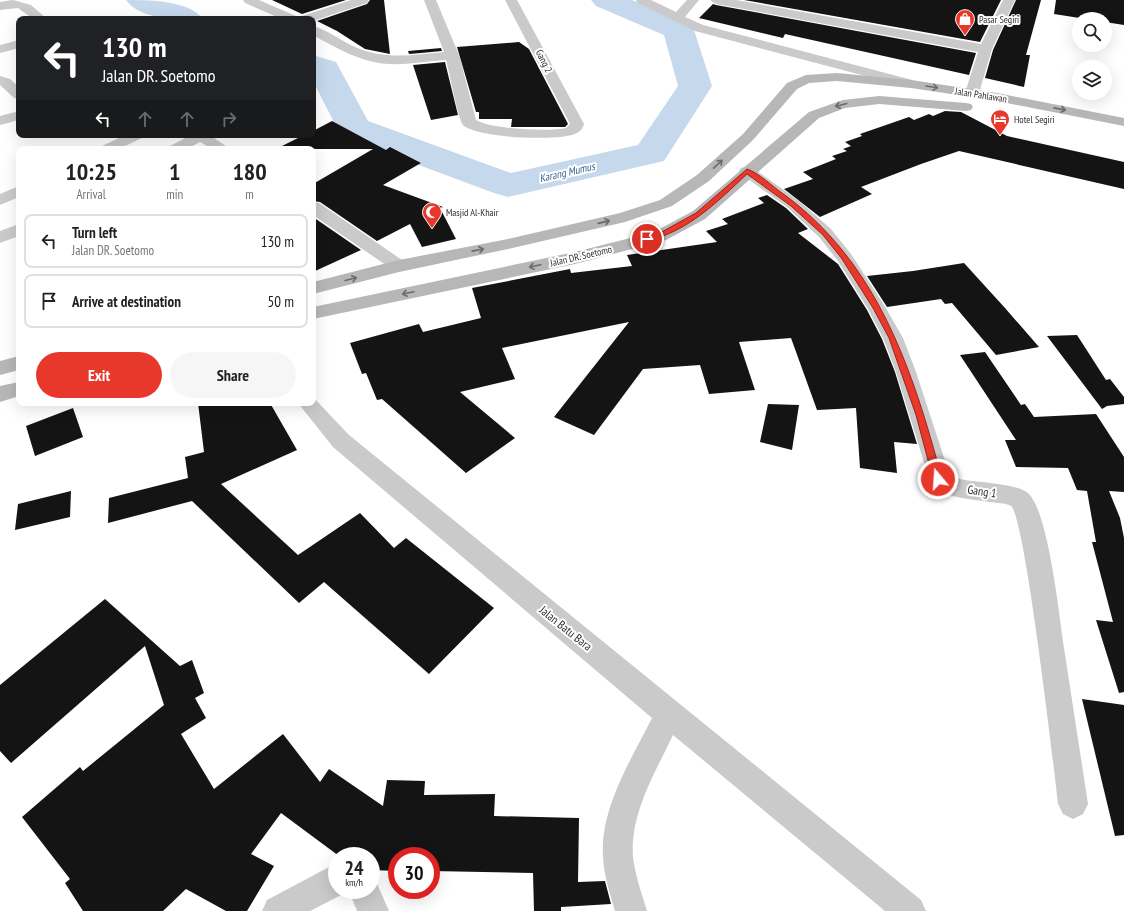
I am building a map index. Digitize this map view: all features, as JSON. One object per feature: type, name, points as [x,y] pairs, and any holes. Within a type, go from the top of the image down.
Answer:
[{"type":"street","points":[[249,0],[285,16]]},
{"type":"street","points":[[315,16],[363,0]]},
{"type":"street","points":[[316,32],[365,56],[377,59],[399,60],[452,55],[430,0]]},
{"type":"street","name":"Gang 2","points":[[452,55],[469,122],[474,126],[508,132],[562,133],[573,129],[577,124],[511,0]]},
{"type":"street","points":[[642,0],[706,30],[911,84]]},
{"type":"street","points":[[678,18],[693,0]]},
{"type":"street","points":[[716,0],[985,49]]},
{"type":"street","points":[[972,93],[985,49],[1009,0]]},
{"type":"street","points":[[0,6],[14,3],[22,4],[37,16]]},
{"type":"street","points":[[0,49],[16,45]]},
{"type":"street","name":"Jalan Pahlawan","points":[[399,266],[568,230],[631,215],[666,203],[703,178],[748,136],[792,86],[810,78],[837,76],[911,84],[972,93],[1124,122]]},
{"type":"street","points":[[0,80],[6,82],[16,92]]},
{"type":"street","name":"Jalan Pahlawan","points":[[879,100],[938,103],[978,108]]},
{"type":"street","name":"Jalan DR. Soetomo","points":[[316,312],[574,258],[660,236],[699,215],[747,171],[814,115],[843,104],[879,100]]},
{"type":"street","name":"Jalan Pahlawan","points":[[997,111],[1124,136]]},
{"type":"street","points":[[0,121],[16,115]]},
{"type":"street","points":[[113,146],[131,138]]},
{"type":"street","points":[[181,146],[195,138]]},
{"type":"street","points":[[206,138],[218,146]]},
{"type":"street","name":"Gang 1","points":[[747,171],[793,204],[825,233],[845,258],[877,308],[893,338],[906,372],[940,482],[947,486],[1007,494],[1020,500],[1024,506],[1030,522],[1040,569],[1073,804]]},
{"type":"street","points":[[0,200],[16,192]]},
{"type":"street","points":[[316,209],[399,266]]},
{"type":"street","points":[[0,238],[16,230]]},
{"type":"street","points":[[316,287],[399,266]]},
{"type":"street","points":[[0,368],[16,364]]},
{"type":"street","points":[[0,394],[16,390]]},
{"type":"street","name":"Jalan Batu Bara","points":[[311,406],[341,441],[669,714],[910,911]]},
{"type":"street","points":[[631,911],[620,873],[618,856],[619,837],[631,795],[669,714]]},
{"type":"street","points":[[278,911],[328,883]]},
{"type":"street","points":[[368,899],[373,911]]},
{"type":"building","points":[[272,0],[346,0],[302,14]]},
{"type":"building","points":[[370,0],[384,0],[390,54],[365,49],[337,31],[317,21],[367,4]]},
{"type":"building","points":[[744,0],[1001,0],[980,42]]},
{"type":"building","points":[[1016,0],[1041,0],[1026,55],[1030,55],[1024,87],[985,78],[993,50]]},
{"type":"building","points":[[1056,0],[1124,0],[1124,25],[1112,23],[1112,12],[1072,12],[1072,17],[1054,14]]},
{"type":"building","points":[[713,4],[976,53],[969,75],[785,34],[783,38],[699,18]]},
{"type":"building","points":[[519,42],[529,49],[568,124],[565,127],[511,127],[512,119],[479,119],[479,112],[476,112],[457,47]]},
{"type":"building","points":[[441,48],[442,51],[421,53],[409,54],[408,51]]},
{"type":"building","points":[[445,62],[458,115],[431,120],[413,65]]},
{"type":"building","points":[[945,111],[961,112],[1007,136],[1124,162],[1124,189],[959,151],[861,187],[872,194],[820,217],[784,189],[813,179],[803,172],[836,159],[832,156],[847,151],[843,149],[851,146],[845,142],[862,136],[860,134],[909,117],[914,120],[929,114],[933,116]]},
{"type":"building","points":[[332,121],[386,150],[390,147],[421,163],[383,185],[443,207],[440,208],[456,239],[422,247],[410,224],[377,241],[320,202],[316,201],[316,182],[373,149],[316,149],[316,146],[282,146],[298,138],[316,138],[316,129]]},
{"type":"building","points":[[767,195],[786,208],[808,229],[798,233],[838,264],[867,310],[882,339],[895,372],[917,444],[894,442],[897,473],[860,468],[856,408],[817,410],[791,338],[739,342],[755,390],[709,394],[700,365],[643,369],[594,435],[554,417],[629,322],[502,348],[515,379],[460,392],[515,438],[466,473],[382,399],[377,400],[366,373],[362,374],[350,343],[419,324],[423,332],[481,318],[472,288],[570,269],[571,273],[632,266],[627,255],[717,242],[706,231],[728,224],[722,219],[764,203],[758,198]]},
{"type":"building","points":[[316,219],[361,250],[316,271]]},
{"type":"building","points":[[964,263],[1039,347],[996,355],[952,303],[945,304],[941,299],[887,307],[867,276]]},
{"type":"building","points":[[1077,335],[1106,380],[1110,379],[1124,397],[1124,404],[1107,406],[1102,409],[1047,336]]},
{"type":"building","points":[[985,352],[1021,405],[1025,404],[1034,417],[1096,414],[1124,457],[1124,492],[1109,491],[1120,518],[1124,538],[1124,692],[1119,693],[1096,620],[1113,622],[1092,542],[1096,542],[1087,491],[1077,490],[1068,468],[1016,467],[1005,440],[1016,440],[960,355]]},
{"type":"building","points":[[768,404],[799,405],[792,450],[760,442]]},
{"type":"building","points":[[198,406],[272,406],[297,450],[221,484],[298,555],[360,513],[394,548],[406,538],[494,608],[429,674],[324,582],[299,603],[192,501],[108,523],[109,498],[188,478],[185,457],[204,452]]},
{"type":"building","points":[[73,408],[83,437],[35,456],[26,426]]},
{"type":"building","points":[[71,491],[70,517],[15,530],[18,504]]},
{"type":"building","points":[[105,599],[180,666],[192,660],[204,693],[195,698],[206,718],[181,734],[214,789],[283,734],[320,782],[329,769],[383,806],[387,780],[425,781],[424,795],[495,794],[494,816],[579,818],[578,882],[605,881],[611,904],[561,907],[561,911],[534,911],[533,873],[440,871],[440,847],[388,847],[388,871],[380,870],[380,847],[328,848],[281,813],[251,854],[274,866],[247,911],[226,911],[186,889],[163,911],[83,911],[65,883],[70,879],[22,817],[80,767],[83,771],[164,705],[145,646],[11,763],[0,751],[0,685]]},
{"type":"building","points":[[1082,699],[1124,705],[1124,835],[1115,836]]},
{"type":"waterway","name":"Karang Mumus","points":[[141,0],[181,16]]},
{"type":"waterway","name":"Karang Mumus","points":[[316,66],[324,69],[354,128],[508,185],[651,153],[695,86],[678,30],[606,0]]},
{"type":"place","name":"Pasar Segiri","points":[[965,36]]},
{"type":"place","name":"Hotel Segiri","points":[[1000,136]]},
{"type":"place","name":"Masjid Al-Khair","points":[[432,229]]},
{"type":"route","points":[[647,239],[660,236],[699,215],[735,184],[747,171],[809,217],[825,233],[845,258],[877,308],[893,338],[921,415],[938,479]]}]
